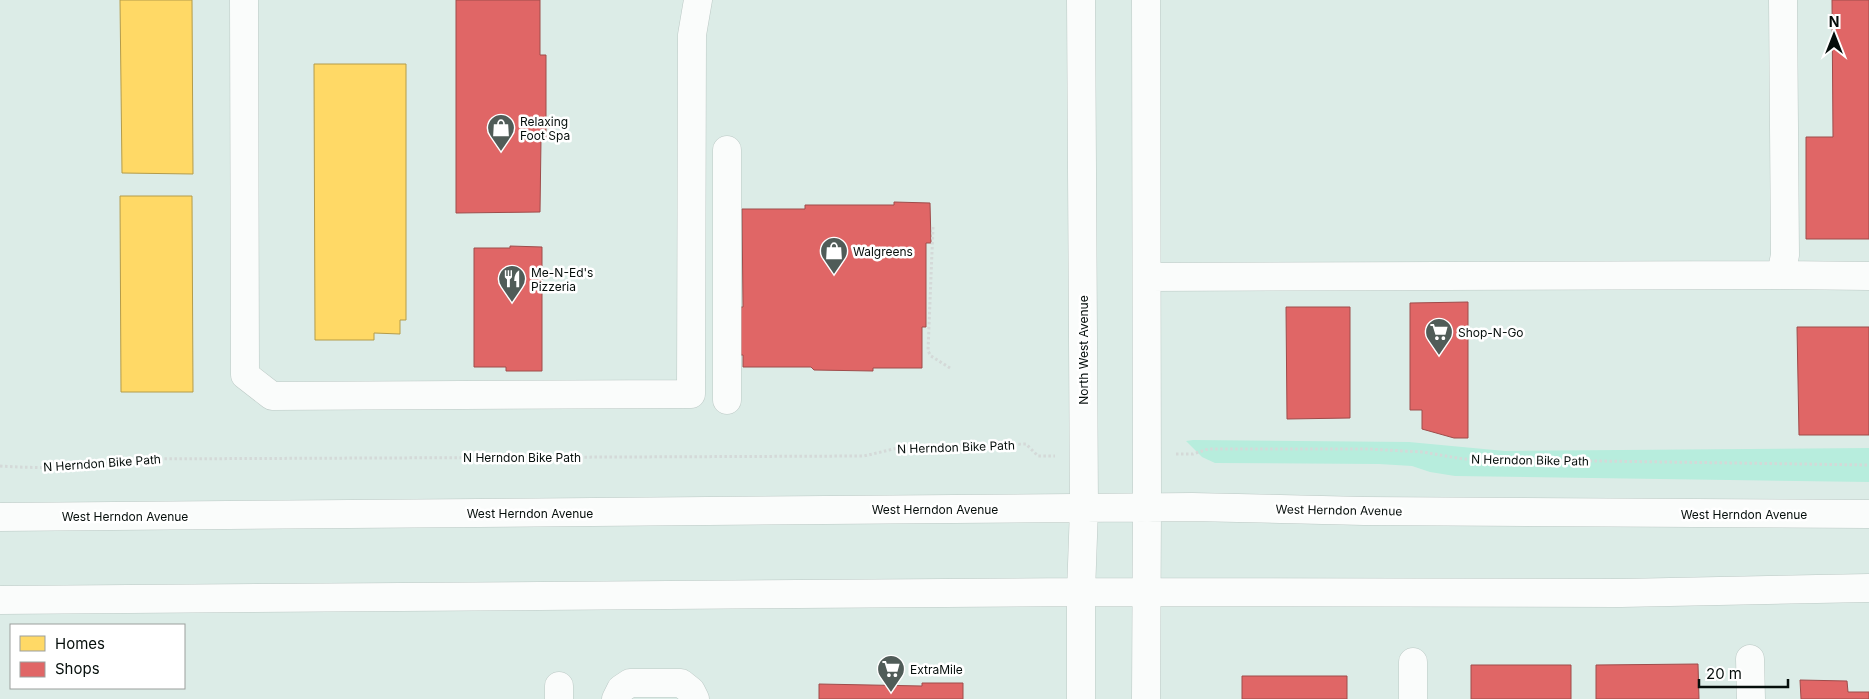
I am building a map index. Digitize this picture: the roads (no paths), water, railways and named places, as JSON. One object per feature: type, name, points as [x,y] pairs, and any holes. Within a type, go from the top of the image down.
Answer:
[{"type":"main road","points":[[244,0],[245,375],[272,396],[691,394],[692,35],[700,1]]},
{"type":"main road","name":"North West Avenue","points":[[1081,0],[1084,509],[1081,592],[1081,699]]},
{"type":"main road","points":[[1146,0],[1146,699]]},
{"type":"main road","points":[[1781,275],[1785,255],[1783,0]]},
{"type":"main road","points":[[727,150],[727,400]]},
{"type":"main road","points":[[1147,277],[1869,276]]},
{"type":"main road","name":"West Herndon Avenue","points":[[0,517],[1037,508],[1869,514]]},
{"type":"main road","points":[[0,600],[1081,592],[1621,594],[1869,588]]},
{"type":"main road","points":[[1750,659],[1751,699]]},
{"type":"main road","points":[[1413,662],[1413,699]]},
{"type":"main road","points":[[616,699],[621,689],[630,684],[682,682],[691,691],[695,699]]},
{"type":"place","name":"Relaxing Foot Spa","points":[[501,152]]},
{"type":"place","name":"Walgreens","points":[[834,275]]},
{"type":"place","name":"Me-N-Ed's Pizzeria","points":[[512,303]]},
{"type":"place","name":"Shop-N-Go","points":[[1439,356]]},
{"type":"place","name":"ExtraMile","points":[[891,693]]}]
